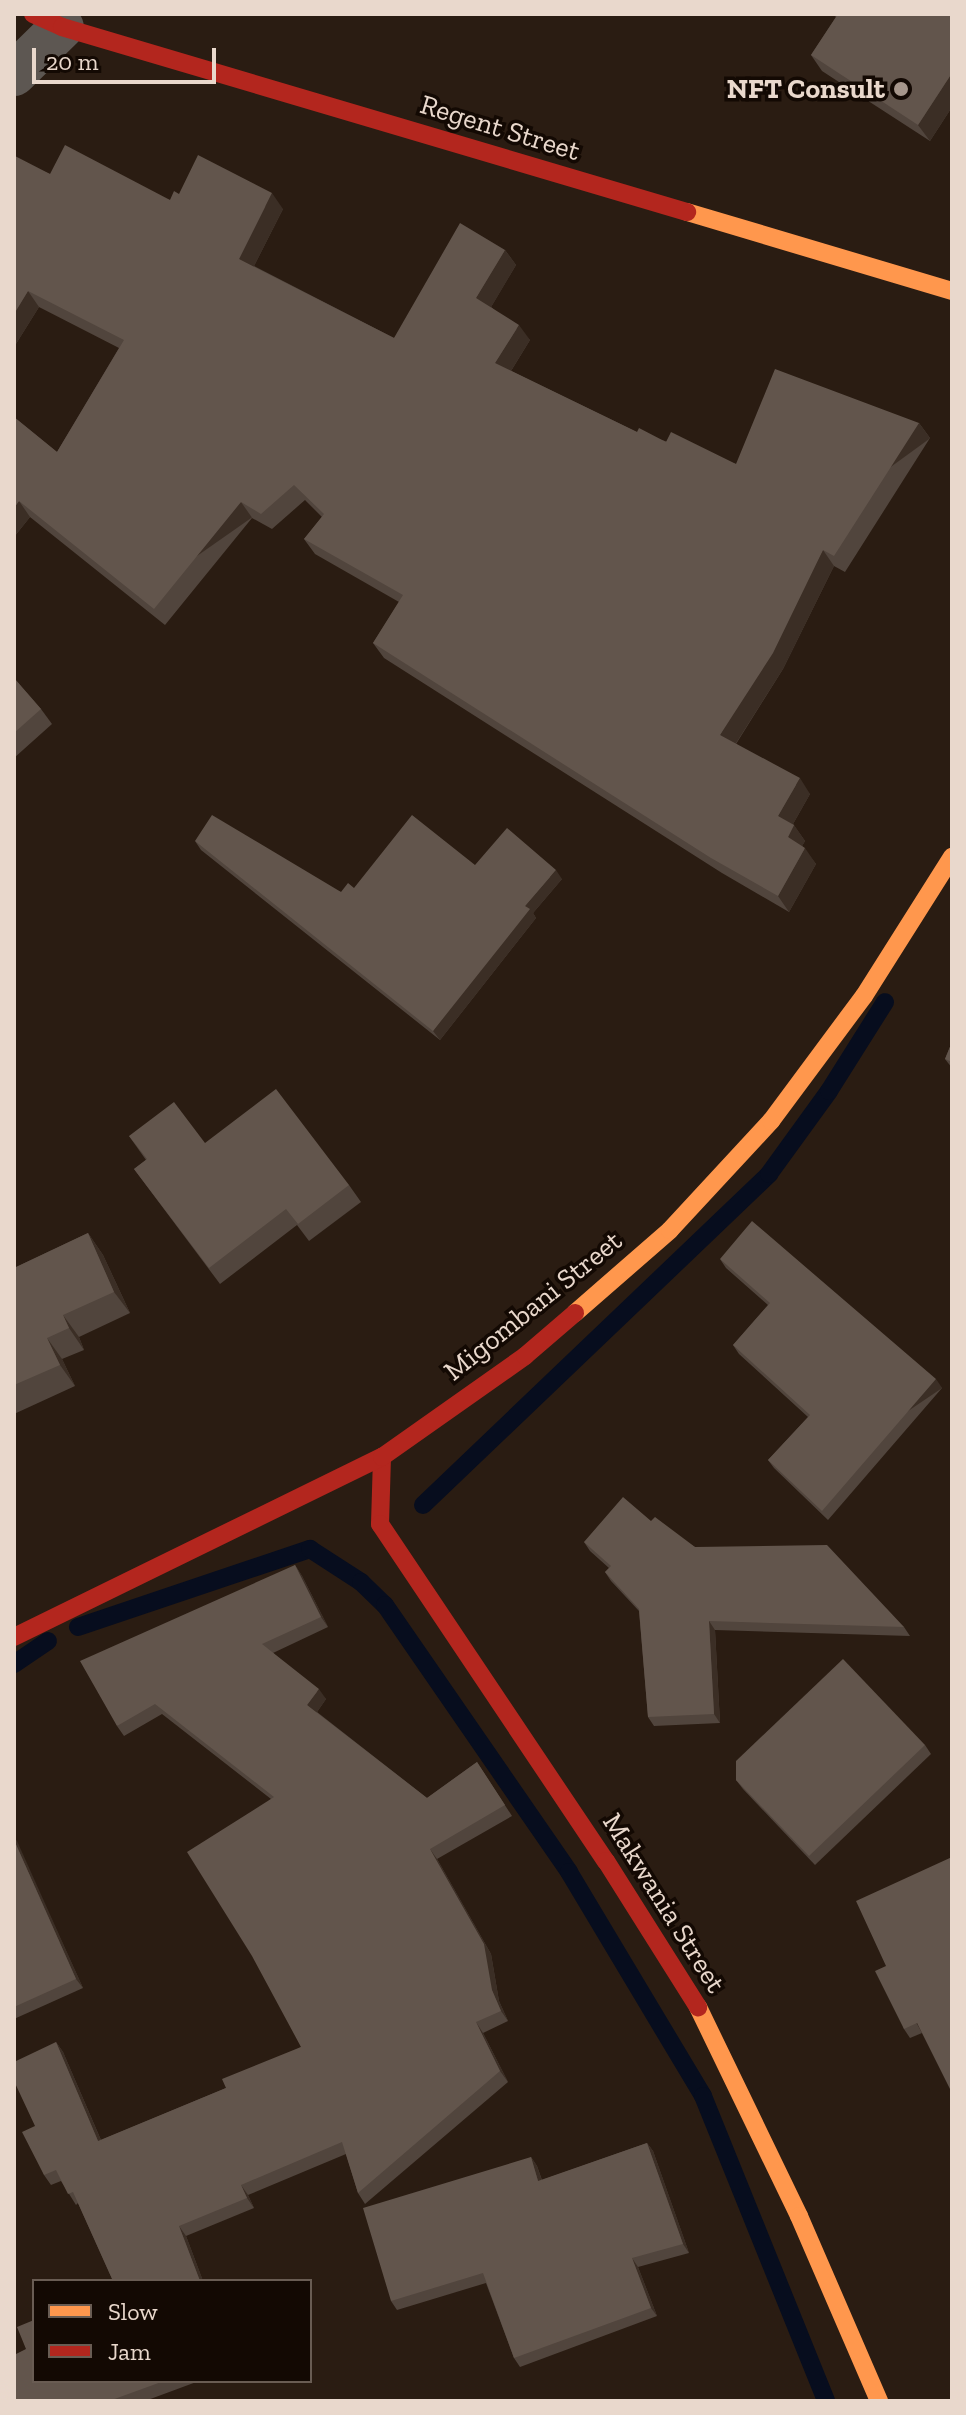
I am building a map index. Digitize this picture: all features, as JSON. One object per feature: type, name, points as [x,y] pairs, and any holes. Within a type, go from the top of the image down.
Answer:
[{"type":"street","points":[[14,74],[48,21]]},
{"type":"street","name":"Regent Street","points":[[48,21],[952,291]]},
{"type":"street","name":"Migombani Street","points":[[14,1637],[382,1457],[525,1356],[670,1230],[771,1121],[864,996],[952,857]]},
{"type":"street","name":"Makwania Street","points":[[382,1457],[380,1524],[538,1759],[698,2007],[799,2216],[879,2401]]},
{"type":"building","name":"NFT Consult","points":[[838,14],[952,14],[952,73],[918,125],[811,55]]},
{"type":"building","points":[[65,145],[170,200],[174,191],[179,194],[198,155],[272,193],[239,259],[394,338],[460,223],[505,250],[476,298],[519,325],[495,363],[637,432],[639,428],[666,442],[671,432],[736,464],[775,369],[919,423],[834,556],[823,550],[773,653],[720,735],[800,778],[778,816],[794,825],[788,837],[805,848],[778,896],[711,858],[373,643],[403,595],[304,539],[324,514],[294,485],[261,514],[241,502],[154,609],[19,501],[14,508],[14,417],[57,452],[124,340],[28,291],[14,314],[14,159],[15,156],[50,174]]},
{"type":"building","points":[[14,678],[41,709],[14,733]]},
{"type":"building","points":[[212,815],[341,892],[348,883],[354,888],[412,815],[475,865],[507,828],[556,870],[525,906],[530,909],[433,1031],[195,841]]},
{"type":"building","points":[[952,1042],[952,1062],[945,1059]]},
{"type":"building","points":[[276,1089],[349,1185],[298,1224],[286,1209],[209,1268],[134,1169],[147,1159],[129,1136],[174,1102],[205,1143]]},
{"type":"building","points":[[752,1221],[936,1379],[822,1511],[768,1460],[810,1415],[733,1345],[770,1303],[720,1259]]},
{"type":"building","points":[[88,1233],[114,1292],[63,1315],[69,1328],[47,1338],[60,1365],[14,1385],[14,1268]]},
{"type":"building","points":[[623,1497],[651,1521],[655,1517],[695,1547],[827,1545],[904,1627],[709,1621],[714,1714],[648,1717],[639,1609],[605,1572],[611,1566],[584,1542]]},
{"type":"building","points":[[295,1565],[321,1617],[262,1644],[319,1689],[307,1705],[427,1798],[477,1762],[505,1805],[430,1849],[484,1944],[492,1990],[501,2011],[476,2022],[500,2071],[358,2193],[342,2142],[241,2185],[247,2198],[179,2226],[199,2279],[112,2279],[73,2192],[68,2194],[56,2170],[44,2175],[22,2132],[35,2126],[14,2081],[14,2062],[56,2042],[98,2141],[226,2088],[222,2079],[301,2047],[252,1956],[187,1852],[274,1797],[155,1704],[117,1726],[80,1661]]},
{"type":"building","points":[[843,1659],[925,1745],[809,1856],[736,1780],[736,1761]]},
{"type":"building","points":[[14,1840],[76,1979],[14,2007]]},
{"type":"building","points":[[952,1857],[952,2093],[917,2023],[904,2029],[875,1971],[886,1966],[856,1901]]},
{"type":"building","points":[[647,2143],[683,2244],[632,2258],[651,2308],[514,2358],[483,2273],[391,2301],[363,2208],[531,2157],[538,2181]]},
{"type":"building","points":[[32,2321],[32,2383],[158,2383],[109,2401],[14,2401],[14,2355],[26,2349],[17,2327]]},
{"type":"waterway","points":[[423,1505],[769,1174],[829,1091],[885,1002]]},
{"type":"waterway","points":[[78,1627],[310,1549],[361,1582],[385,1605],[569,1872],[703,2096],[826,2401]]},
{"type":"waterway","points":[[14,1664],[48,1641]]},
{"type":"traffic: slow","points":[[687,212],[952,291]]},
{"type":"traffic: slow","points":[[575,1313],[670,1230],[771,1121],[864,996],[952,857]]},
{"type":"traffic: slow","points":[[698,2007],[799,2216],[879,2401]]},
{"type":"traffic: jam","points":[[33,14],[62,27],[687,212]]},
{"type":"traffic: jam","points":[[14,1637],[382,1457],[525,1356],[575,1313]]},
{"type":"traffic: jam","points":[[382,1457],[380,1524],[606,1861],[698,2007]]},
{"type":"place","name":"NFT Consult","points":[[901,89]]}]
